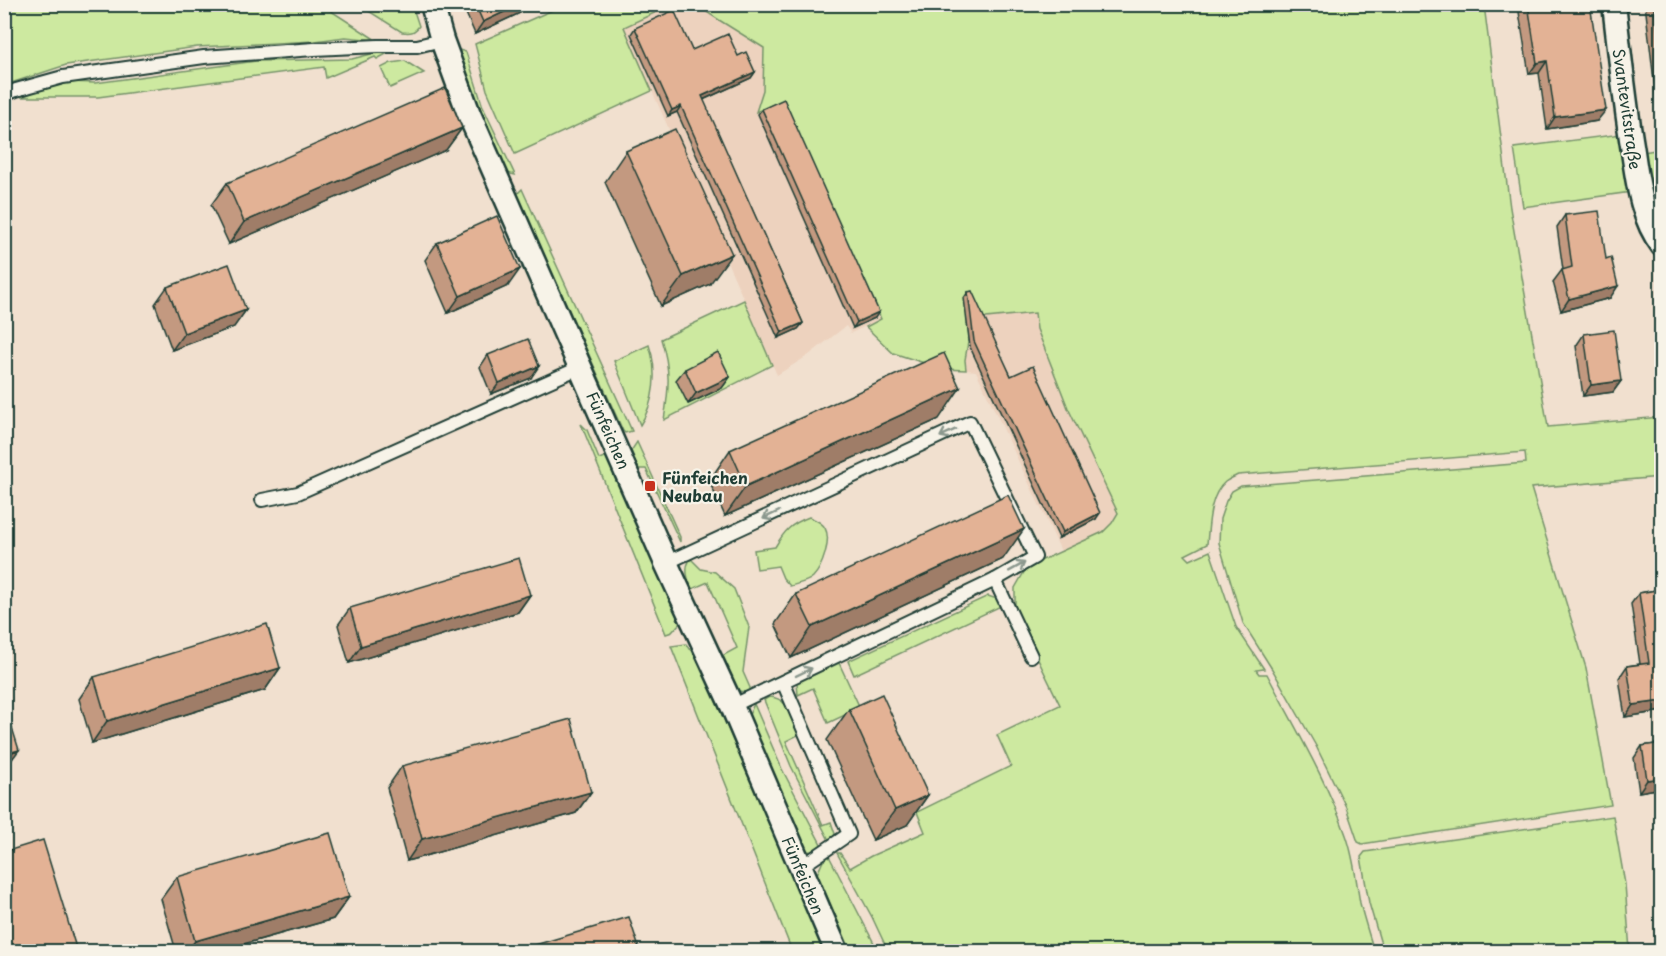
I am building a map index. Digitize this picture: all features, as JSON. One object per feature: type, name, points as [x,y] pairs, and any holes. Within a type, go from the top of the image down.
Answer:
[{"type":"street","name":"Fünfeichen","points":[[432,4],[442,40],[469,114],[666,563],[732,706],[837,951]]},
{"type":"street","name":"Svantevitstraße","points":[[1614,4],[1622,78],[1639,189],[1645,213],[1662,245]]},
{"type":"lane","points":[[4,95],[63,77],[204,57],[325,48],[417,46],[442,40]]},
{"type":"lane","points":[[262,500],[298,493],[581,367]]},
{"type":"lane","points":[[666,563],[970,422],[1035,557],[995,580],[732,706]]},
{"type":"lane","points":[[995,580],[1031,656]]},
{"type":"lane","points":[[783,682],[849,834],[800,865]]},
{"type":"shaded area","points":[[669,5],[696,5],[764,48],[763,90],[756,112],[781,101],[881,319],[851,333],[846,326],[809,355],[777,375],[624,27]]},
{"type":"shaded area","points":[[1035,313],[1037,329],[1068,408],[1118,513],[1103,532],[1061,551],[976,371],[966,370],[965,360],[969,336],[967,320]]},
{"type":"green space","points":[[658,4],[663,9],[624,27],[652,91],[515,154],[487,90],[475,44],[557,8],[556,5]]},
{"type":"green space","points":[[4,5],[322,5],[376,40],[345,37],[315,41],[197,47],[66,65],[5,85]]},
{"type":"green space","points":[[359,5],[412,5],[419,26],[412,32],[402,32]]},
{"type":"green space","points":[[696,5],[1484,5],[1510,208],[1548,427],[1661,417],[1661,477],[1531,488],[1586,668],[1611,805],[1362,844],[1358,842],[1346,807],[1316,746],[1243,623],[1219,543],[1220,519],[1226,501],[1232,491],[1241,486],[1526,463],[1525,452],[1238,475],[1225,482],[1216,495],[1211,511],[1207,544],[1185,555],[1190,560],[1210,551],[1236,627],[1264,669],[1256,670],[1259,674],[1267,674],[1319,773],[1349,843],[1360,903],[1374,951],[888,951],[837,853],[840,853],[850,868],[925,832],[917,812],[1011,766],[997,735],[1060,705],[1015,612],[1015,588],[1027,567],[1103,532],[1118,513],[1068,408],[1037,329],[1035,313],[967,320],[969,336],[965,360],[966,370],[943,369],[893,353],[866,327],[881,319],[781,101],[756,112],[763,90],[764,48]]},
{"type":"green space","points":[[456,49],[466,52],[483,107],[515,175],[507,173],[478,110]]},
{"type":"green space","points":[[375,53],[388,53],[326,78],[324,67],[98,97],[21,97],[44,88],[70,82],[95,83],[256,61],[352,59]]},
{"type":"green space","points":[[405,61],[424,73],[390,88],[381,68],[391,63]]},
{"type":"green space","points":[[1621,134],[1631,192],[1523,207],[1514,148]]},
{"type":"green space","points":[[1661,149],[1661,229],[1655,213],[1643,152]]},
{"type":"green space","points":[[522,189],[632,431],[625,433],[623,431],[517,194]]},
{"type":"green space","points":[[744,300],[772,365],[664,420],[668,380],[661,339]]},
{"type":"green space","points":[[649,345],[654,365],[654,386],[649,406],[640,425],[614,361]]},
{"type":"green space","points":[[581,424],[587,430],[599,459],[607,456],[679,615],[680,623],[672,632],[666,634]]},
{"type":"green space","points":[[637,442],[680,537],[680,542],[646,469],[639,469],[631,451]]},
{"type":"green space","points":[[809,517],[824,526],[827,533],[827,546],[823,561],[813,577],[790,586],[783,578],[778,566],[757,569],[754,550],[775,547],[789,528]]},
{"type":"green space","points":[[691,559],[701,569],[715,572],[734,589],[749,627],[743,672],[751,690],[738,691],[722,656],[737,648],[708,582],[692,589],[687,570]]},
{"type":"green space","points":[[988,596],[997,599],[1001,606],[854,675],[848,661]]},
{"type":"green space","points":[[686,644],[689,649],[694,650],[824,951],[792,951],[671,646]]},
{"type":"green space","points":[[839,663],[860,708],[828,723],[813,688],[798,695],[797,683]]},
{"type":"green space","points":[[769,697],[776,698],[786,705],[802,733],[786,741],[823,825],[831,822],[835,834],[830,842],[791,766],[764,700]]},
{"type":"green space","points":[[754,704],[782,769],[823,848],[814,852],[807,851],[748,717]]},
{"type":"green space","points":[[1613,816],[1625,884],[1630,951],[1383,951],[1369,903],[1361,857],[1365,852]]},
{"type":"green space","points":[[829,856],[878,951],[851,951],[817,874],[823,861]]},
{"type":"building","points":[[475,4],[521,4],[483,22]]},
{"type":"building","points":[[1528,4],[1590,4],[1606,110],[1555,117],[1547,61],[1537,63]]},
{"type":"building","points":[[1654,4],[1662,4],[1662,64]]},
{"type":"building","points":[[674,10],[692,50],[728,34],[738,56],[746,52],[755,72],[702,96],[803,323],[782,332],[681,106],[672,110],[635,28]]},
{"type":"building","points":[[445,88],[462,128],[244,222],[227,183]]},
{"type":"building","points":[[784,99],[879,312],[857,322],[762,109]]},
{"type":"building","points":[[675,129],[732,254],[683,276],[626,151]]},
{"type":"building","points":[[1599,211],[1606,259],[1611,257],[1618,286],[1569,299],[1562,270],[1572,267],[1565,215]]},
{"type":"building","points":[[497,216],[520,269],[460,296],[437,243]]},
{"type":"building","points":[[229,264],[246,310],[184,333],[167,287]]},
{"type":"building","points":[[972,291],[1011,376],[1033,366],[1100,513],[1063,532],[974,341],[968,292]]},
{"type":"building","points":[[1614,330],[1621,381],[1591,385],[1584,334]]},
{"type":"building","points":[[528,339],[539,366],[499,383],[488,355]]},
{"type":"building","points":[[718,352],[730,377],[696,393],[685,369]]},
{"type":"building","points":[[944,353],[960,388],[746,486],[730,450]]},
{"type":"building","points":[[1008,495],[1024,529],[812,627],[796,594]]},
{"type":"building","points":[[519,558],[530,595],[361,646],[350,608]]},
{"type":"building","points":[[1662,589],[1662,701],[1633,705],[1627,666],[1649,663],[1639,593]]},
{"type":"building","points":[[267,624],[280,668],[107,721],[94,677]]},
{"type":"building","points":[[882,694],[928,795],[895,810],[849,709]]},
{"type":"building","points":[[4,702],[19,750],[4,754]]},
{"type":"building","points":[[571,719],[591,792],[422,839],[402,766]]},
{"type":"building","points":[[1662,743],[1662,778],[1647,780],[1642,746]]},
{"type":"building","points":[[330,833],[349,897],[195,941],[177,877]]},
{"type":"building","points":[[43,840],[77,951],[4,951],[4,852]]},
{"type":"building","points":[[629,917],[640,951],[515,951]]},
{"type":"place","name":"Fünfeichen Neubau","points":[[650,486]]}]
